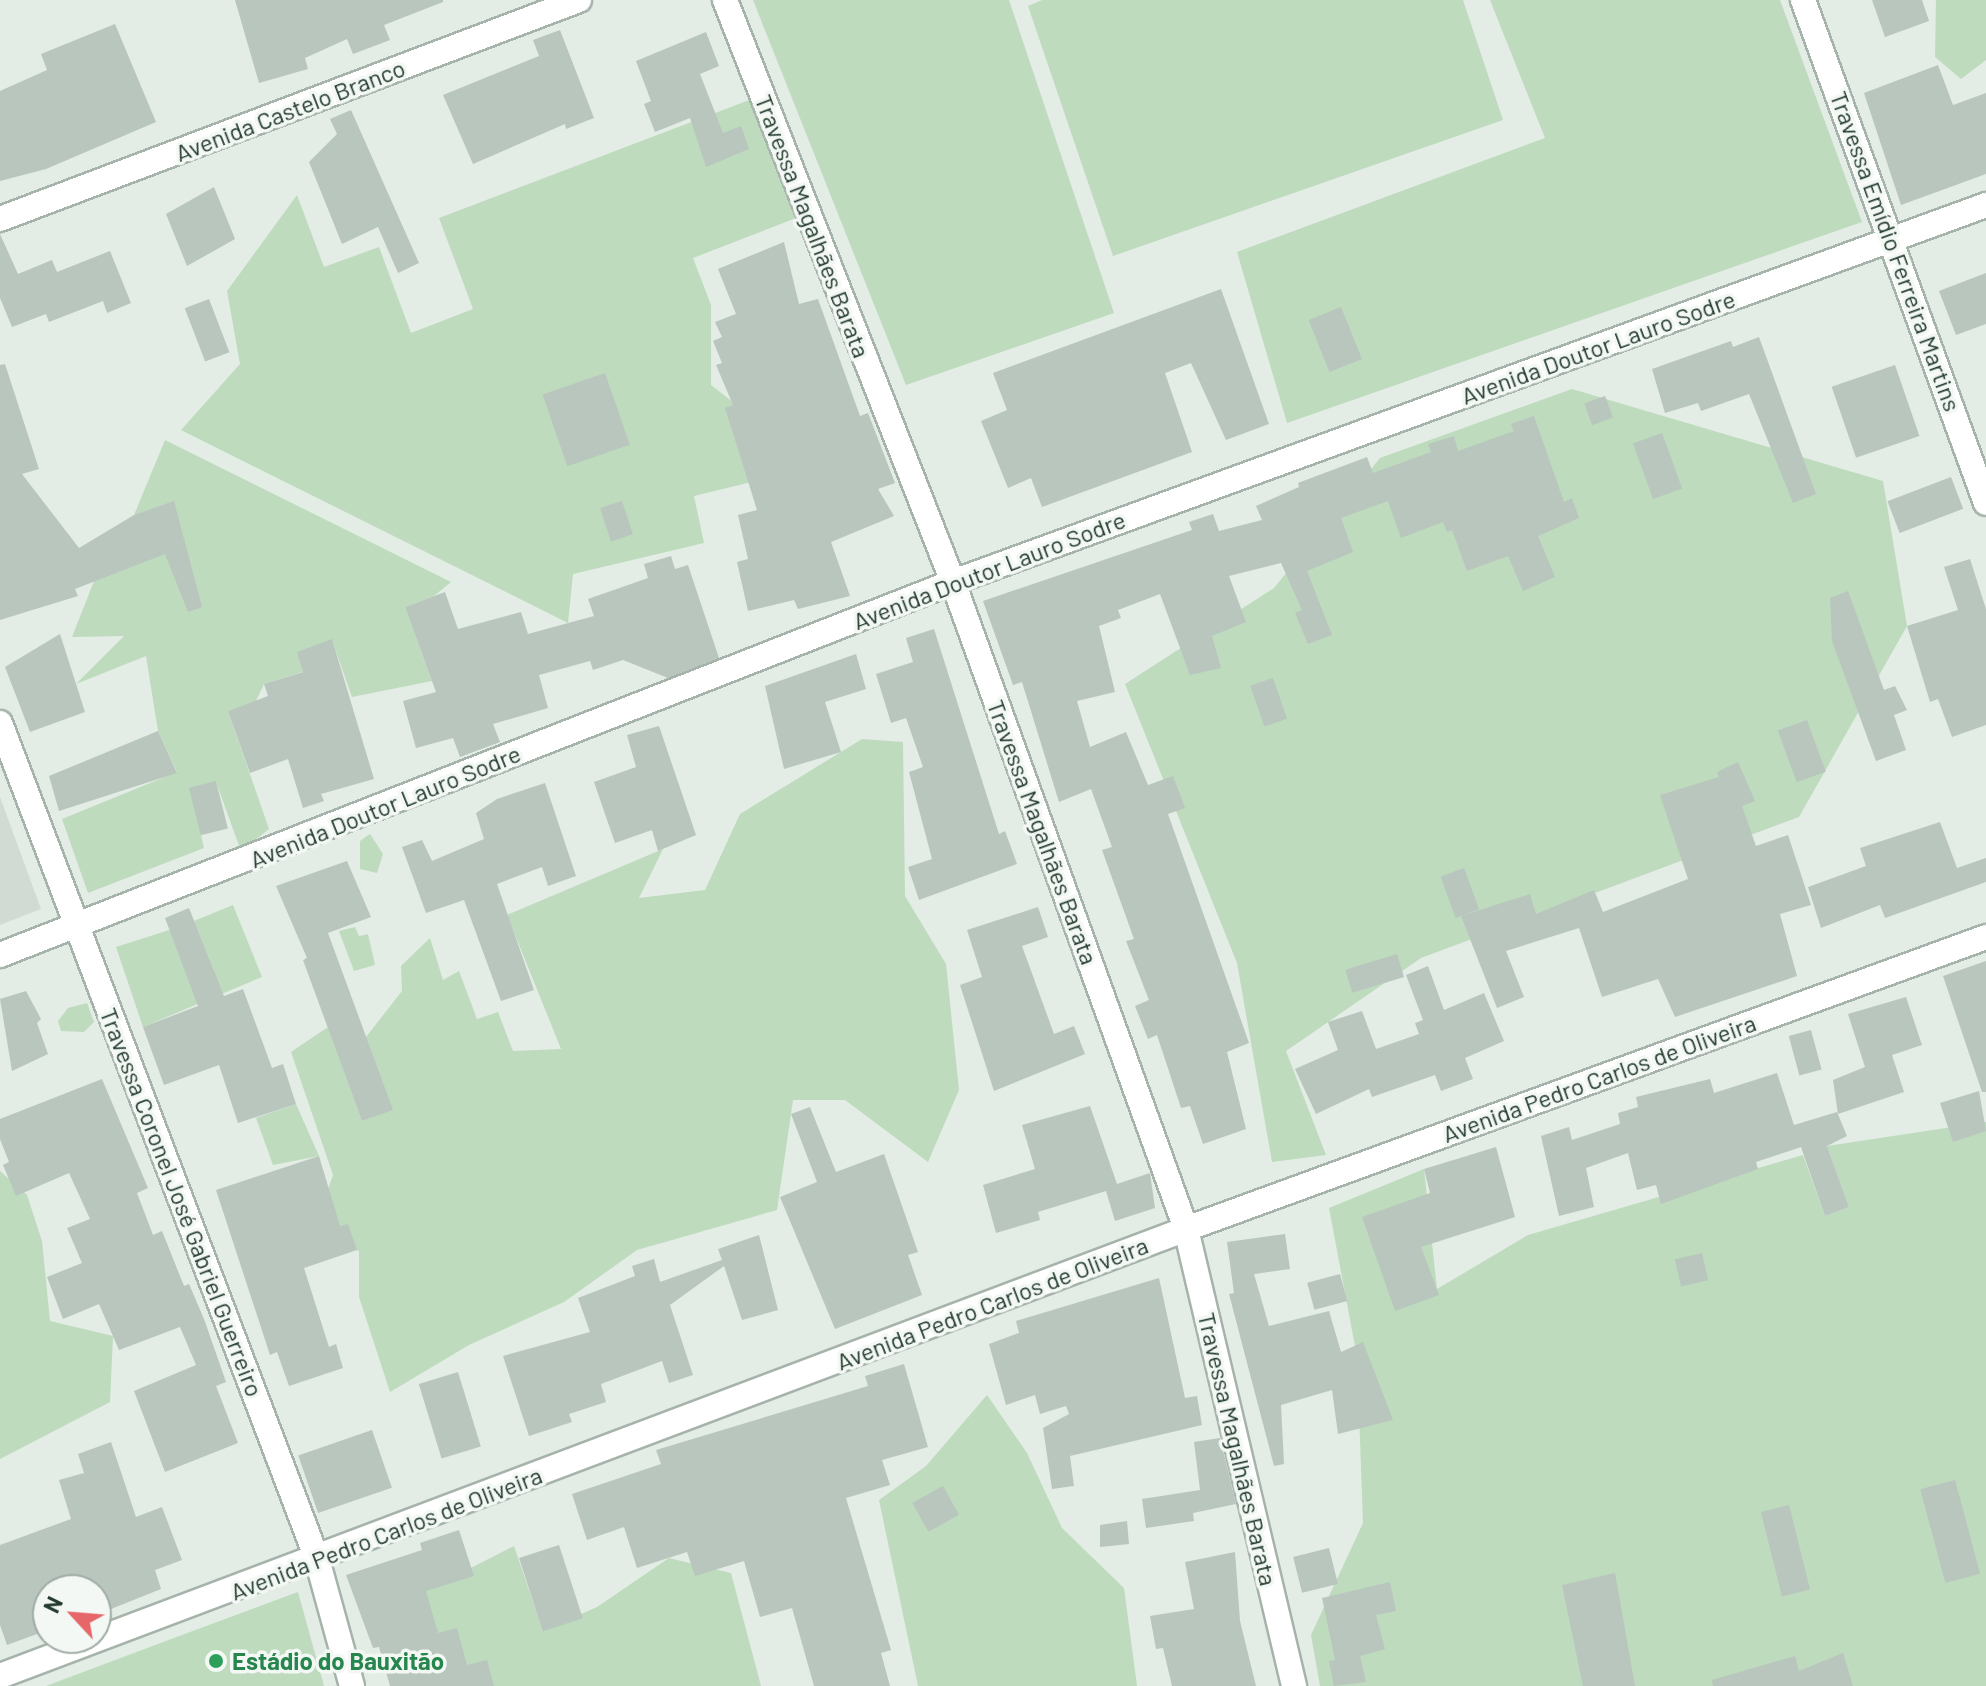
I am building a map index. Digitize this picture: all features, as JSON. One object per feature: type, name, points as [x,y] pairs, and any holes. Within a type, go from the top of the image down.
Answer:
[{"type":"street","name":"Avenida Castelo Branco","points":[[0,219],[579,0]]},
{"type":"street","name":"Travessa Magalhães Barata","points":[[725,0],[953,582],[1186,1229],[1294,1686]]},
{"type":"street","name":"Travessa Emídio Ferreira Martins","points":[[1803,0],[1894,239],[1986,503]]},
{"type":"street","name":"Avenida Doutor Lauro Sodre","points":[[0,955],[953,582],[1986,205]]},
{"type":"street","name":"Travessa Coronel José Gabriel Guerreiro","points":[[0,723],[317,1559],[352,1686]]},
{"type":"street","name":"Avenida Pedro Carlos de Oliveira","points":[[0,1676],[1186,1229],[1986,937]]},
{"type":"shaded area","points":[[0,797],[41,909],[0,925]]},
{"type":"green space","points":[[753,0],[1009,0],[1114,313],[906,385]]},
{"type":"green space","points":[[1042,0],[1463,0],[1503,120],[1113,256],[1028,6]]},
{"type":"green space","points":[[1490,0],[1780,0],[1862,222],[1287,423],[1237,252],[1545,138]]},
{"type":"green space","points":[[1936,0],[1986,0],[1986,60],[1961,79],[1935,57]]},
{"type":"green space","points":[[752,99],[796,218],[693,258],[711,305],[711,385],[771,432],[781,475],[694,496],[704,543],[573,574],[568,623],[181,430],[240,364],[227,291],[297,195],[324,267],[379,247],[411,333],[473,309],[439,218]]},
{"type":"green space","points":[[1572,389],[1883,481],[1907,626],[1799,817],[1421,958],[1286,1051],[1326,1155],[1272,1162],[1237,963],[1125,684],[1274,588],[1380,458]]},
{"type":"green space","points":[[165,440],[451,582],[434,596],[405,607],[432,681],[352,697],[332,640],[305,671],[264,684],[256,701],[228,711],[269,829],[241,851],[216,782],[190,788],[204,848],[88,893],[62,819],[177,772],[158,731],[146,656],[76,684],[124,636],[72,637],[94,581],[174,502],[134,515]]},
{"type":"green space","points":[[862,739],[903,742],[905,896],[946,964],[959,1090],[928,1162],[845,1100],[793,1100],[777,1210],[637,1250],[564,1302],[469,1345],[390,1392],[359,1297],[359,1251],[313,1232],[333,1175],[291,1052],[328,1027],[362,1121],[392,1110],[366,1037],[402,991],[401,966],[430,938],[443,980],[459,971],[477,1019],[498,1012],[513,1051],[561,1049],[507,915],[663,849],[639,898],[705,890],[740,814]]},
{"type":"green space","points":[[370,834],[383,854],[377,873],[360,869],[360,841]]},
{"type":"green space","points":[[233,905],[262,977],[143,1027],[116,947],[169,930],[214,971],[194,921]]},
{"type":"green space","points":[[355,927],[359,936],[368,934],[375,965],[354,971],[339,931]]},
{"type":"green space","points":[[87,1003],[94,1022],[84,1032],[61,1031],[58,1021],[68,1008]]},
{"type":"green space","points":[[296,1104],[319,1156],[273,1165],[256,1118]]},
{"type":"green space","points":[[1986,1122],[1986,1686],[1320,1686],[1311,1635],[1363,1523],[1357,1357],[1329,1208],[1424,1169],[1437,1289],[1528,1235],[1803,1155],[1825,1216],[1849,1207],[1827,1146]]},
{"type":"green space","points":[[0,1171],[27,1195],[42,1241],[50,1321],[113,1336],[110,1402],[0,1459]]},
{"type":"green space","points":[[987,1395],[1027,1453],[1062,1528],[1124,1588],[1137,1686],[918,1686],[879,1500],[926,1466]]},
{"type":"green space","points":[[514,1546],[543,1631],[597,1607],[669,1558],[731,1573],[761,1686],[455,1686],[420,1594]]},
{"type":"green space","name":"Estádio do Bauxitão","points":[[298,1592],[324,1686],[46,1686],[182,1635]]},
{"type":"building","points":[[235,0],[443,2],[384,25],[390,40],[353,54],[347,39],[305,58],[308,69],[259,83]]},
{"type":"building","points":[[1872,0],[1922,0],[1929,21],[1885,37]]},
{"type":"building","points":[[115,24],[156,122],[46,169],[0,181],[0,91],[47,70],[41,54]]},
{"type":"building","points":[[560,30],[594,118],[566,129],[565,124],[473,164],[443,95],[539,56],[533,40]]},
{"type":"building","points":[[706,32],[719,66],[700,74],[723,133],[741,126],[749,149],[706,167],[690,118],[655,132],[644,104],[651,101],[636,61]]},
{"type":"building","points":[[1938,65],[1953,105],[1986,93],[1986,174],[1901,205],[1864,93]]},
{"type":"building","points":[[351,110],[419,263],[398,273],[378,227],[342,244],[309,162],[337,134],[330,119]]},
{"type":"building","points":[[214,187],[235,239],[187,266],[166,214]]},
{"type":"building","points":[[0,234],[18,274],[52,260],[57,272],[110,251],[131,303],[107,313],[103,301],[49,322],[46,314],[12,327],[0,298]]},
{"type":"building","points":[[784,242],[799,304],[818,299],[860,416],[868,413],[895,483],[878,489],[894,516],[831,542],[850,596],[798,609],[794,600],[748,611],[737,562],[748,559],[738,515],[757,510],[725,408],[733,405],[716,365],[722,363],[713,341],[722,337],[715,322],[736,314],[718,269]]},
{"type":"building","points":[[1986,273],[1986,324],[1956,335],[1939,291]]},
{"type":"building","points":[[1221,289],[1269,424],[1226,440],[1191,363],[1165,373],[1192,452],[1042,507],[1031,478],[1008,488],[981,421],[1007,410],[993,373]]},
{"type":"building","points":[[209,299],[229,352],[205,362],[185,308]]},
{"type":"building","points":[[1341,307],[1362,359],[1330,372],[1309,320]]},
{"type":"building","points":[[1759,337],[1816,494],[1793,503],[1749,394],[1701,411],[1698,403],[1665,413],[1652,369],[1731,341],[1733,347]]},
{"type":"building","points":[[5,364],[39,469],[22,474],[79,548],[134,515],[174,501],[202,607],[188,612],[165,554],[75,589],[78,596],[0,620],[0,365]]},
{"type":"building","points":[[1895,365],[1919,436],[1856,458],[1832,387]]},
{"type":"building","points":[[605,373],[630,445],[567,466],[543,394]]},
{"type":"building","points":[[1605,396],[1613,418],[1592,425],[1584,404]]},
{"type":"building","points":[[1534,416],[1564,502],[1572,498],[1579,518],[1538,536],[1555,577],[1523,591],[1508,556],[1467,571],[1452,530],[1447,532],[1443,522],[1401,538],[1388,501],[1341,518],[1353,552],[1307,571],[1332,635],[1308,644],[1295,613],[1302,610],[1281,563],[1229,576],[1246,622],[1212,636],[1221,668],[1190,675],[1160,594],[1118,610],[1121,618],[1099,626],[1115,692],[1077,701],[1090,747],[1126,732],[1148,785],[1173,776],[1185,808],[1168,814],[1249,1043],[1227,1052],[1246,1129],[1203,1144],[1190,1106],[1181,1108],[1157,1035],[1148,1039],[1135,1006],[1149,1000],[1126,941],[1134,939],[1102,850],[1112,847],[1091,789],[1059,802],[1022,682],[1013,685],[983,601],[1192,530],[1189,522],[1213,514],[1219,531],[1262,520],[1256,506],[1299,487],[1298,483],[1367,457],[1373,473],[1431,452],[1428,444],[1454,436],[1458,451],[1514,431],[1511,424]]},
{"type":"building","points":[[1662,433],[1682,488],[1653,499],[1633,444]]},
{"type":"building","points":[[1951,477],[1963,509],[1900,533],[1888,501]]},
{"type":"building","points":[[622,501],[633,534],[611,541],[600,508]]},
{"type":"building","points":[[671,556],[675,569],[688,565],[719,658],[668,678],[623,660],[593,670],[590,661],[539,675],[548,708],[493,724],[500,742],[460,757],[453,738],[416,748],[403,701],[436,692],[405,607],[445,592],[458,629],[521,612],[528,634],[594,616],[588,599],[648,578],[644,564]]},
{"type":"building","points":[[1970,559],[1986,609],[1986,725],[1952,737],[1938,699],[1930,702],[1907,626],[1958,610],[1944,567]]},
{"type":"building","points":[[1848,591],[1884,690],[1895,686],[1907,710],[1894,715],[1906,750],[1876,761],[1832,641],[1830,598]]},
{"type":"building","points":[[934,629],[999,834],[1005,831],[1017,864],[919,900],[908,867],[932,859],[909,772],[923,767],[906,718],[891,723],[876,674],[913,662],[906,638]]},
{"type":"building","points":[[60,634],[85,712],[30,732],[5,667]]},
{"type":"building","points":[[332,639],[374,779],[321,794],[324,801],[303,808],[288,759],[250,773],[228,711],[268,696],[264,684],[303,672],[297,652]]},
{"type":"building","points":[[856,654],[866,689],[825,702],[841,752],[784,769],[765,686]]},
{"type":"building","points":[[1273,678],[1287,719],[1264,726],[1250,686]]},
{"type":"building","points":[[1807,720],[1826,772],[1797,782],[1778,731]]},
{"type":"building","points":[[659,726],[696,835],[658,851],[652,830],[615,843],[594,782],[636,767],[627,735]]},
{"type":"building","points":[[158,731],[177,773],[59,811],[49,776]]},
{"type":"building","points":[[1738,762],[1755,801],[1742,806],[1756,846],[1788,835],[1811,905],[1780,914],[1797,976],[1675,1017],[1658,979],[1602,997],[1579,928],[1506,951],[1524,997],[1497,1008],[1461,916],[1530,894],[1536,914],[1594,890],[1603,912],[1688,879],[1660,795],[1719,777],[1717,772]]},
{"type":"building","points":[[216,781],[228,829],[201,835],[189,788]]},
{"type":"building","points":[[545,783],[576,876],[548,886],[542,867],[497,884],[534,990],[501,1001],[464,900],[426,913],[402,847],[422,840],[432,861],[484,839],[476,813],[497,799]]},
{"type":"building","points":[[1940,822],[1957,868],[1986,858],[1986,882],[1885,918],[1880,905],[1821,928],[1808,887],[1866,866],[1860,848]]},
{"type":"building","points":[[347,861],[371,917],[328,933],[393,1110],[362,1121],[303,960],[307,958],[276,886]]},
{"type":"building","points":[[1464,868],[1479,909],[1456,918],[1441,877]]},
{"type":"building","points":[[1038,907],[1048,937],[1022,946],[1054,1034],[1074,1026],[1085,1054],[994,1091],[960,985],[982,977],[967,930]]},
{"type":"building","points":[[189,908],[224,996],[243,989],[272,1068],[283,1064],[296,1104],[238,1123],[219,1065],[164,1085],[143,1027],[198,1006],[165,918]]},
{"type":"building","points":[[1397,954],[1404,977],[1352,993],[1345,970]]},
{"type":"building","points":[[1986,961],[1986,1092],[1982,1092],[1943,976]]},
{"type":"building","points":[[1428,966],[1444,1010],[1484,993],[1504,1041],[1465,1058],[1473,1079],[1441,1091],[1435,1075],[1372,1097],[1369,1089],[1316,1114],[1295,1069],[1338,1050],[1328,1022],[1362,1011],[1376,1049],[1419,1034],[1415,1023],[1423,1020],[1406,975]]},
{"type":"building","points":[[26,991],[41,1019],[37,1023],[48,1054],[12,1071],[0,999]]},
{"type":"building","points":[[1906,997],[1922,1045],[1892,1055],[1904,1092],[1838,1114],[1833,1080],[1865,1067],[1848,1014]]},
{"type":"building","points":[[1811,1030],[1822,1070],[1799,1076],[1789,1036]]},
{"type":"building","points":[[1777,1073],[1794,1125],[1837,1112],[1847,1136],[1827,1146],[1849,1207],[1825,1216],[1801,1147],[1756,1162],[1758,1169],[1661,1204],[1656,1185],[1637,1190],[1628,1153],[1586,1168],[1594,1207],[1559,1216],[1541,1136],[1569,1127],[1572,1140],[1620,1124],[1618,1113],[1638,1107],[1636,1097],[1710,1079],[1714,1093]]},
{"type":"building","points":[[102,1079],[148,1188],[137,1193],[153,1235],[162,1231],[184,1286],[189,1284],[204,1319],[226,1382],[216,1386],[238,1443],[165,1472],[134,1391],[196,1365],[180,1327],[119,1350],[99,1304],[63,1319],[47,1277],[82,1263],[67,1228],[90,1219],[69,1173],[16,1196],[3,1165],[9,1162],[0,1139],[0,1119]]},
{"type":"building","points":[[1979,1091],[1986,1131],[1953,1142],[1940,1103]]},
{"type":"building","points":[[1090,1106],[1117,1184],[1150,1173],[1155,1208],[1115,1221],[1106,1191],[1038,1212],[1040,1220],[996,1233],[983,1185],[1035,1169],[1022,1125]]},
{"type":"building","points":[[810,1107],[836,1172],[884,1154],[918,1252],[908,1255],[922,1295],[835,1329],[780,1197],[817,1182],[791,1114]]},
{"type":"building","points":[[1496,1147],[1515,1217],[1421,1247],[1439,1295],[1395,1311],[1362,1217],[1430,1193],[1424,1169]]},
{"type":"building","points":[[319,1156],[340,1226],[348,1224],[357,1250],[304,1268],[329,1347],[336,1344],[343,1368],[289,1386],[277,1352],[270,1355],[216,1190]]},
{"type":"building","points":[[1285,1234],[1290,1269],[1254,1274],[1269,1326],[1329,1311],[1341,1352],[1363,1342],[1393,1420],[1338,1434],[1332,1390],[1281,1405],[1284,1464],[1274,1466],[1229,1294],[1234,1293],[1227,1242]]},
{"type":"building","points":[[759,1235],[778,1310],[742,1320],[724,1266],[670,1305],[693,1375],[669,1383],[662,1361],[601,1384],[606,1402],[569,1414],[572,1422],[529,1436],[503,1356],[590,1332],[578,1298],[635,1276],[632,1266],[654,1259],[660,1282],[722,1260],[718,1249]]},
{"type":"building","points":[[1702,1253],[1708,1280],[1681,1287],[1675,1259]]},
{"type":"building","points":[[1340,1274],[1347,1301],[1314,1310],[1307,1283]]},
{"type":"building","points":[[1159,1278],[1185,1398],[1197,1396],[1202,1425],[1070,1456],[1074,1486],[1052,1489],[1043,1428],[1069,1414],[1066,1406],[1040,1414],[1035,1395],[1006,1405],[989,1344],[1019,1333],[1016,1321]]},
{"type":"building","points":[[904,1364],[928,1447],[882,1460],[890,1485],[846,1498],[891,1650],[881,1653],[890,1686],[814,1686],[792,1608],[760,1617],[744,1561],[695,1576],[687,1552],[637,1568],[624,1527],[587,1540],[572,1494],[661,1464],[656,1450],[868,1386],[865,1376]]},
{"type":"building","points":[[458,1372],[481,1447],[442,1459],[419,1384]]},
{"type":"building","points":[[372,1430],[392,1488],[318,1513],[298,1455]]},
{"type":"building","points":[[1220,1438],[1236,1504],[1193,1513],[1194,1521],[1146,1528],[1142,1499],[1200,1490],[1194,1442]]},
{"type":"building","points":[[111,1442],[136,1517],[162,1507],[182,1560],[155,1570],[161,1589],[112,1609],[112,1574],[32,1574],[32,1636],[7,1645],[0,1625],[0,1545],[71,1519],[59,1480],[84,1473],[78,1454]]},
{"type":"building","points":[[1955,1480],[1980,1574],[1945,1583],[1920,1489]]},
{"type":"building","points":[[943,1486],[959,1515],[928,1532],[912,1503]]},
{"type":"building","points":[[1789,1505],[1810,1589],[1782,1596],[1761,1512]]},
{"type":"building","points":[[1127,1521],[1129,1544],[1100,1547],[1100,1525]]},
{"type":"building","points":[[459,1530],[474,1576],[426,1591],[438,1633],[457,1628],[467,1665],[487,1660],[494,1686],[390,1686],[379,1647],[373,1648],[346,1575],[422,1550],[420,1543]]},
{"type":"building","points":[[559,1545],[583,1618],[543,1631],[519,1558]]},
{"type":"building","points":[[1329,1548],[1338,1584],[1302,1593],[1293,1557]]},
{"type":"building","points":[[1235,1552],[1240,1621],[1256,1686],[1172,1686],[1163,1648],[1156,1649],[1150,1616],[1194,1609],[1185,1562]]},
{"type":"building","points":[[1615,1573],[1635,1686],[1583,1686],[1562,1585]]},
{"type":"building","points":[[1390,1582],[1396,1611],[1376,1615],[1385,1649],[1360,1656],[1366,1682],[1334,1686],[1329,1661],[1335,1660],[1322,1598]]},
{"type":"building","points":[[1843,1653],[1853,1686],[1713,1686],[1712,1680],[1795,1656],[1799,1671]]},
{"type":"place","name":"Estádio do Bauxitão","points":[[216,1661]]}]
